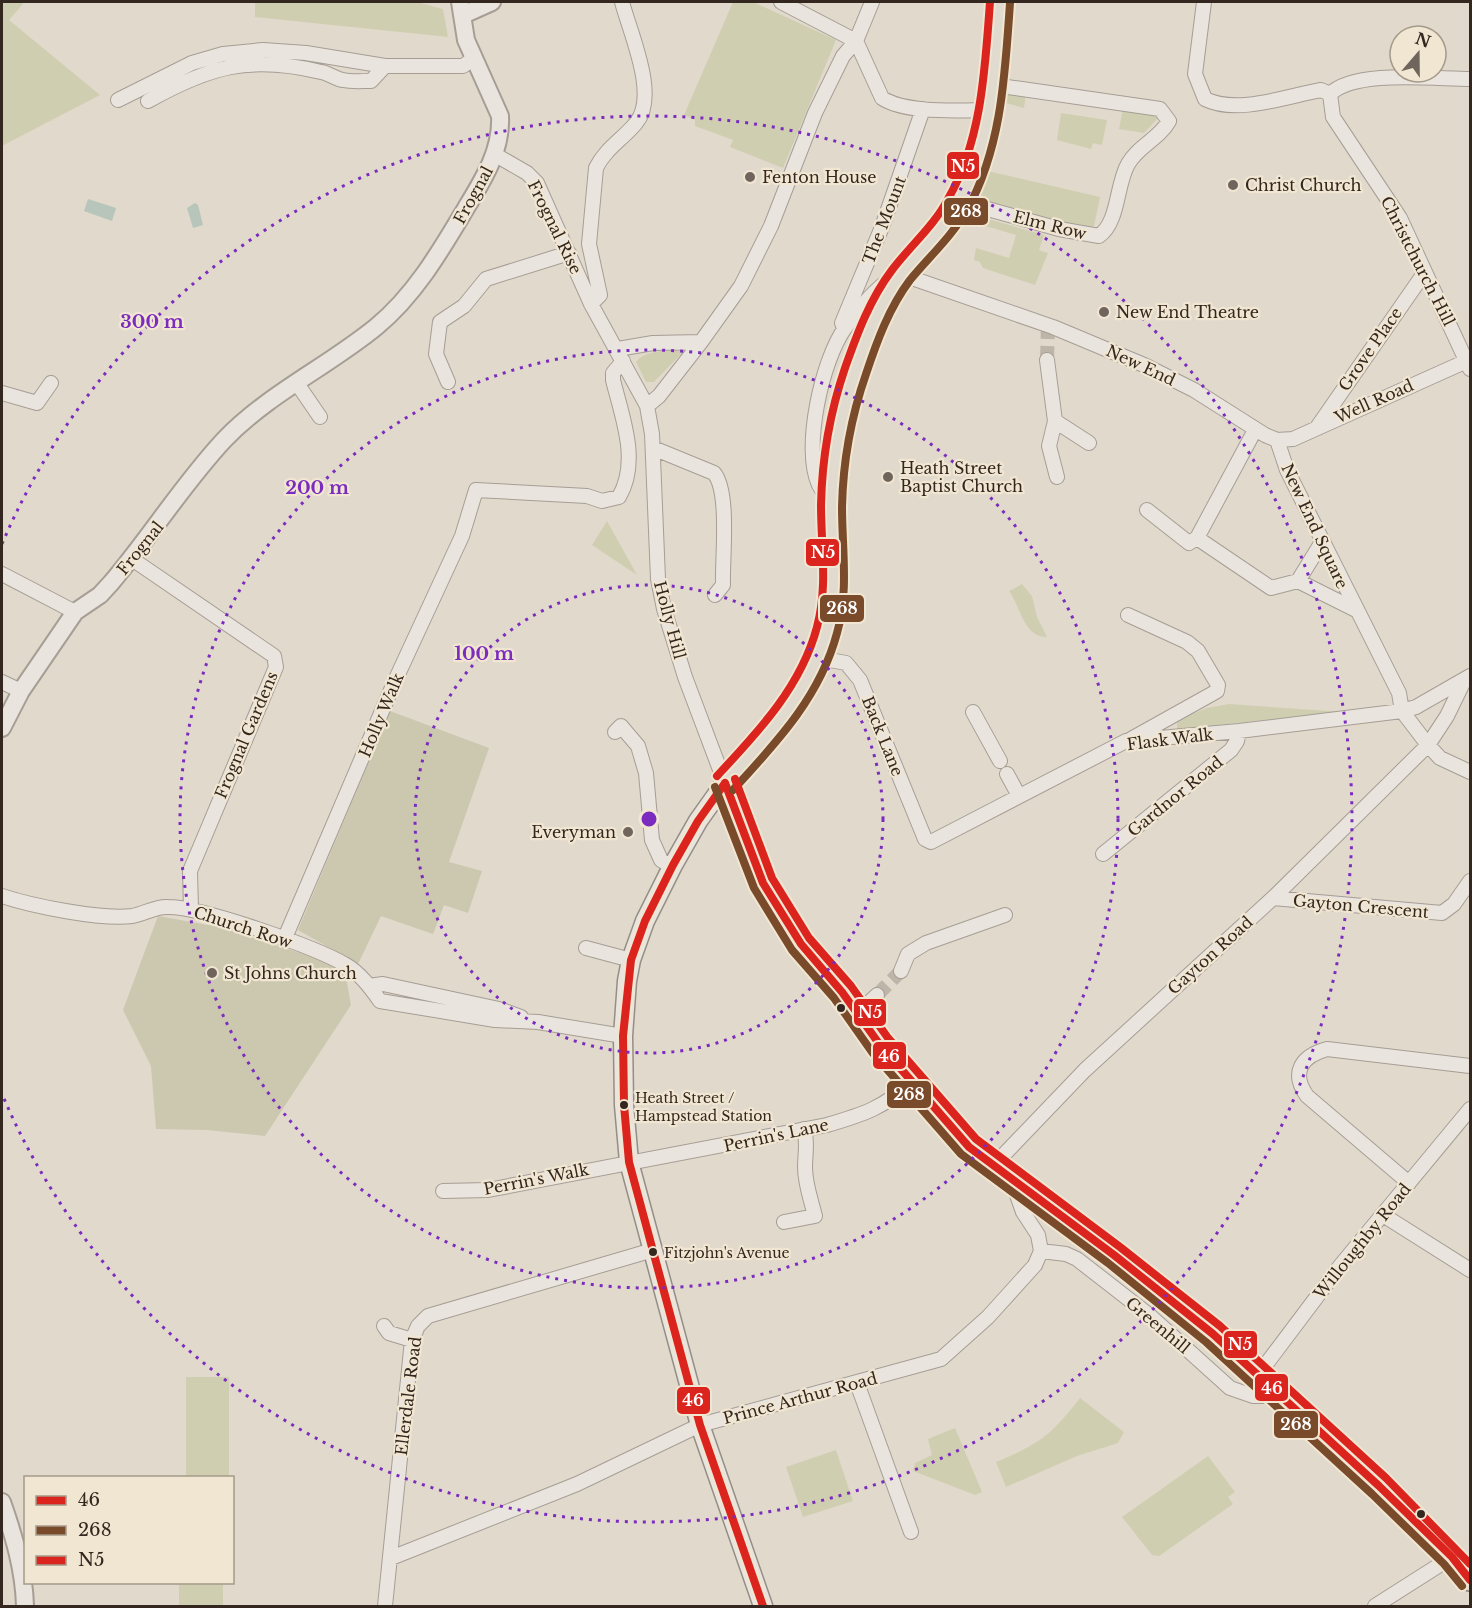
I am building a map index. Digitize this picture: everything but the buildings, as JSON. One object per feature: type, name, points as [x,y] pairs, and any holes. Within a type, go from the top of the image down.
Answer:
[{"type":"main road","points":[[763,1606],[700,1425],[630,1162],[624,1105],[623,1036],[627,981],[631,960],[645,921],[698,822],[725,783],[774,731],[796,699],[819,658],[826,634],[834,584],[832,498],[836,443],[850,384],[869,335],[899,280],[934,238],[959,201],[979,152],[994,85],[1000,2]]},
{"type":"main road","points":[[725,783],[763,883],[801,944],[858,1013],[880,1045],[969,1147],[1114,1255],[1213,1334],[1464,1569]]},
{"type":"street","points":[[492,2],[461,8],[466,40],[500,116],[501,129],[494,154]]},
{"type":"street","points":[[591,304],[600,295],[589,244],[596,168],[601,157],[638,122],[646,95],[621,2]]},
{"type":"street","points":[[781,2],[856,41],[882,98],[888,102],[923,109],[990,110]]},
{"type":"street","points":[[647,406],[659,396],[741,286],[771,226],[815,113],[843,56],[856,41],[872,2]]},
{"type":"street","points":[[1204,2],[1195,74],[1199,89],[1205,99],[1215,104],[1234,107],[1321,90],[1330,94],[1346,84],[1373,79],[1470,78]]},
{"type":"street","points":[[118,100],[192,63],[223,54],[263,50],[306,53],[385,66],[463,66],[473,59]]},
{"type":"street","points":[[148,101],[199,74],[227,66],[274,64],[323,72],[343,80],[371,81],[385,66]]},
{"type":"street","name":"Elm Row","points":[[959,201],[1086,235],[1099,236],[1105,232],[1128,163],[1141,148],[1163,131],[1169,121],[1165,112],[1160,109],[994,85]]},
{"type":"street","name":"Christchurch Hill","points":[[1330,94],[1333,117],[1400,218],[1469,364]]},
{"type":"street","name":"The Mount","points":[[844,328],[842,323],[882,227],[923,109]]},
{"type":"street","name":"Frognal Rise","points":[[494,154],[533,178],[591,304],[647,406]]},
{"type":"street","name":"Frognal","points":[[2,728],[21,691],[75,612],[100,596],[132,559],[224,441],[257,410],[378,325],[412,290],[441,250],[482,182],[494,154]]},
{"type":"street","points":[[448,382],[436,354],[440,322],[464,306],[486,279],[569,253]]},
{"type":"street","name":"Grove Place","points":[[1318,427],[1425,272]]},
{"type":"street","name":"The Mount","points":[[832,498],[819,485],[813,449],[822,386],[831,356],[844,328],[878,289],[885,283],[899,280]]},
{"type":"street","name":"New End","points":[[899,280],[1053,327],[1144,364],[1194,390],[1255,430],[1277,440]]},
{"type":"street","points":[[620,355],[652,343],[701,342]]},
{"type":"street","name":"Holly Walk","points":[[284,940],[394,683],[462,536],[476,490],[587,496],[602,501],[619,497],[628,482],[630,454],[613,380],[613,373],[620,355]]},
{"type":"street","points":[[1047,360],[1055,420],[1049,446],[1057,477]]},
{"type":"street","name":"Well Road","points":[[1277,440],[1293,439],[1392,393],[1469,364]]},
{"type":"street","points":[[296,382],[320,417]]},
{"type":"street","points":[[2,393],[37,403],[51,383]]},
{"type":"street","name":"Holly Hill","points":[[647,406],[653,448],[658,579],[664,609],[725,783]]},
{"type":"street","points":[[1055,420],[1089,443]]},
{"type":"street","points":[[1147,510],[1189,543],[1197,538],[1255,430]]},
{"type":"street","name":"New End Square","points":[[1277,440],[1287,470],[1399,693],[1402,711]]},
{"type":"street","points":[[653,448],[714,473],[719,479],[723,516],[723,585],[715,595]]},
{"type":"street","points":[[1197,538],[1264,586],[1279,587],[1298,581],[1322,542]]},
{"type":"street","name":"Frognal Gardens","points":[[132,559],[274,656],[276,667],[190,871],[191,909]]},
{"type":"street","points":[[2,574],[75,612]]},
{"type":"street","name":"New End Square","points":[[1298,581],[1356,610]]},
{"type":"street","points":[[1126,741],[1217,691],[1218,685],[1198,651],[1187,642],[1128,615]]},
{"type":"street","name":"Back Lane","points":[[819,658],[846,663],[860,680],[925,839]]},
{"type":"street","name":"Flask Walk","points":[[925,839],[931,842],[1126,741],[1239,731],[1402,711],[1416,707],[1467,678]]},
{"type":"street","name":"Gayton Road","points":[[993,1166],[1085,1070],[1274,898],[1428,745],[1447,716],[1467,678]]},
{"type":"street","points":[[2,682],[21,691]]},
{"type":"street","points":[[1402,711],[1440,758],[1470,772]]},
{"type":"street","points":[[973,712],[1000,761]]},
{"type":"street","points":[[615,732],[621,726],[638,746],[646,773],[652,840],[661,860],[672,867]]},
{"type":"street","name":"Gardnor Road","points":[[1103,854],[1231,750],[1238,741],[1239,731]]},
{"type":"street","points":[[1007,774],[1019,796]]},
{"type":"street","name":"Gayton Crescent","points":[[1274,898],[1442,913],[1454,904],[1470,881]]},
{"type":"street","name":"Church Row","points":[[2,896],[74,912],[97,914],[131,916],[165,906],[191,909],[284,940],[347,965],[369,986],[380,1001],[495,1020],[538,1022],[623,1036]]},
{"type":"street","points":[[901,971],[908,954],[926,943],[1005,915]]},
{"type":"street","points":[[586,948],[631,960]]},
{"type":"street","points":[[858,1013],[877,994]]},
{"type":"street","points":[[1409,1183],[1307,1096],[1298,1080],[1299,1071],[1312,1053],[1327,1049],[1470,1066]]},
{"type":"street","name":"Perrin's Lane","points":[[630,1162],[804,1129],[873,1111],[888,1103],[913,1082]]},
{"type":"street","name":"Willoughby Road","points":[[1258,1375],[1340,1266],[1470,1109]]},
{"type":"street","points":[[783,1222],[815,1216],[807,1184],[805,1166],[808,1144],[804,1129]]},
{"type":"street","name":"Perrin's Walk","points":[[443,1191],[488,1190],[630,1162]]},
{"type":"street","points":[[1018,1182],[1017,1196],[1023,1212],[1034,1227],[1041,1251]]},
{"type":"street","points":[[1383,1215],[1470,1270]]},
{"type":"street","name":"Ellerdale Road","points":[[385,1606],[412,1341],[418,1326],[428,1316],[653,1250]]},
{"type":"street","name":"Prince Arthur Road","points":[[391,1558],[577,1484],[700,1425],[941,1359],[988,1317],[1035,1265],[1041,1251]]},
{"type":"street","name":"Greenhill","points":[[1041,1251],[1066,1254],[1077,1259],[1149,1315],[1230,1388],[1253,1396],[1264,1396],[1275,1391]]},
{"type":"street","points":[[384,1326],[389,1333],[412,1341]]},
{"type":"street","points":[[856,1383],[911,1532]]},
{"type":"street","points":[[2,1502],[24,1580]]},
{"type":"street","points":[[1375,1606],[1464,1569]]},
{"type":"street","points":[[24,1584],[25,1606]]},
{"type":"shaded area","points":[[2,2],[21,2],[23,4],[9,20],[100,95],[2,146]]},
{"type":"shaded area","points":[[255,2],[417,2],[443,9],[448,37],[255,17]]},
{"type":"shaded area","points":[[733,2],[753,2],[836,40],[783,168],[730,147],[733,140],[695,126],[695,120],[684,115]]},
{"type":"shaded area","points":[[1006,89],[1026,93],[1024,108],[1002,102]]},
{"type":"shaded area","points":[[1123,109],[1156,113],[1159,117],[1144,133],[1119,129]]},
{"type":"shaded area","points":[[1061,113],[1107,120],[1102,145],[1093,143],[1091,149],[1057,140]]},
{"type":"shaded area","points":[[983,170],[1100,197],[1094,226],[1089,230],[975,203]]},
{"type":"shaded area","points":[[88,199],[116,208],[112,221],[84,211]]},
{"type":"shaded area","points":[[195,203],[198,205],[203,225],[193,228],[187,208]]},
{"type":"shaded area","points":[[985,218],[1044,235],[1039,250],[1048,253],[1035,285],[983,268],[980,262],[974,260],[976,248],[1009,258],[1016,235],[982,225]]},
{"type":"shaded area","points":[[679,349],[682,353],[654,382],[646,382],[636,362],[640,358],[656,352]]},
{"type":"shaded area","points":[[607,521],[637,575],[592,545]]},
{"type":"shaded area","points":[[1022,584],[1032,596],[1037,617],[1047,637],[1039,636],[1028,627],[1009,591]]},
{"type":"shaded area","points":[[1229,704],[1343,712],[1177,729],[1177,720],[1207,708]]},
{"type":"shaded area","points":[[390,711],[489,748],[449,862],[482,871],[468,913],[444,905],[433,934],[381,916],[358,964],[298,930]]},
{"type":"shaded area","points":[[158,916],[219,927],[344,967],[351,1005],[265,1136],[207,1130],[156,1129],[151,1066],[123,1010]]},
{"type":"shaded area","points":[[186,1377],[229,1377],[229,1476],[186,1476]]},
{"type":"shaded area","points":[[1080,1398],[1124,1432],[1118,1443],[1077,1456],[1006,1487],[996,1462],[1044,1437]]},
{"type":"shaded area","points":[[955,1428],[982,1492],[975,1495],[913,1471],[915,1463],[932,1455],[928,1439]]},
{"type":"shaded area","points":[[836,1450],[853,1501],[803,1517],[786,1467]]},
{"type":"shaded area","points":[[1208,1456],[1235,1492],[1228,1497],[1233,1504],[1159,1556],[1152,1555],[1122,1517]]},
{"type":"shaded area","points":[[179,1584],[223,1584],[223,1606],[179,1606]]},
{"type":"tunnel","points":[[1047,360],[1048,325]]},
{"type":"tunnel","points":[[877,995],[901,971]]},
{"type":"transit line","name":"N5","points":[[717,776],[776,708],[810,649],[817,627],[822,597],[823,470],[831,418],[840,385],[859,330],[877,293],[892,270],[936,218],[959,176],[968,153],[980,103],[990,2]]},
{"type":"transit line","name":"268","points":[[733,790],[795,718],[820,678],[829,656],[841,618],[843,602],[843,490],[846,456],[856,406],[884,325],[896,302],[910,280],[961,220],[979,186],[988,161],[1000,109],[1010,3]]},
{"type":"transit line","name":"N5","points":[[735,779],[772,878],[809,938],[851,986],[888,1038],[976,1139],[1120,1247],[1220,1326],[1386,1478],[1470,1564]]},
{"type":"transit line","name":"46","points":[[725,783],[763,883],[801,944],[842,992],[880,1045],[969,1147],[1114,1255],[1213,1334],[1379,1486],[1452,1557],[1470,1580]]},
{"type":"transit line","name":"46","points":[[725,783],[698,821],[673,865],[645,921],[631,960],[623,1036],[624,1105],[629,1162],[700,1425],[763,1606]]},
{"type":"transit line","name":"268","points":[[715,787],[754,888],[792,950],[834,998],[872,1052],[961,1154],[1108,1263],[1206,1342],[1372,1494],[1444,1564],[1462,1586]]},
{"type":"place","name":"Fenton House","points":[[750,177]]},
{"type":"place","name":"Christ Church","points":[[1233,185]]},
{"type":"place","name":"New End Theatre","points":[[1104,312]]},
{"type":"place","name":"Heath Street Baptist Church","points":[[888,477]]},
{"type":"place","name":"Everyman","points":[[628,832]]},
{"type":"place","name":"St Johns Church","points":[[212,973]]},
{"type":"place","name":"Heath Street / Hampstead Station","points":[[624,1105]]},
{"type":"place","name":"Fitzjohn's Avenue","points":[[653,1252]]}]
